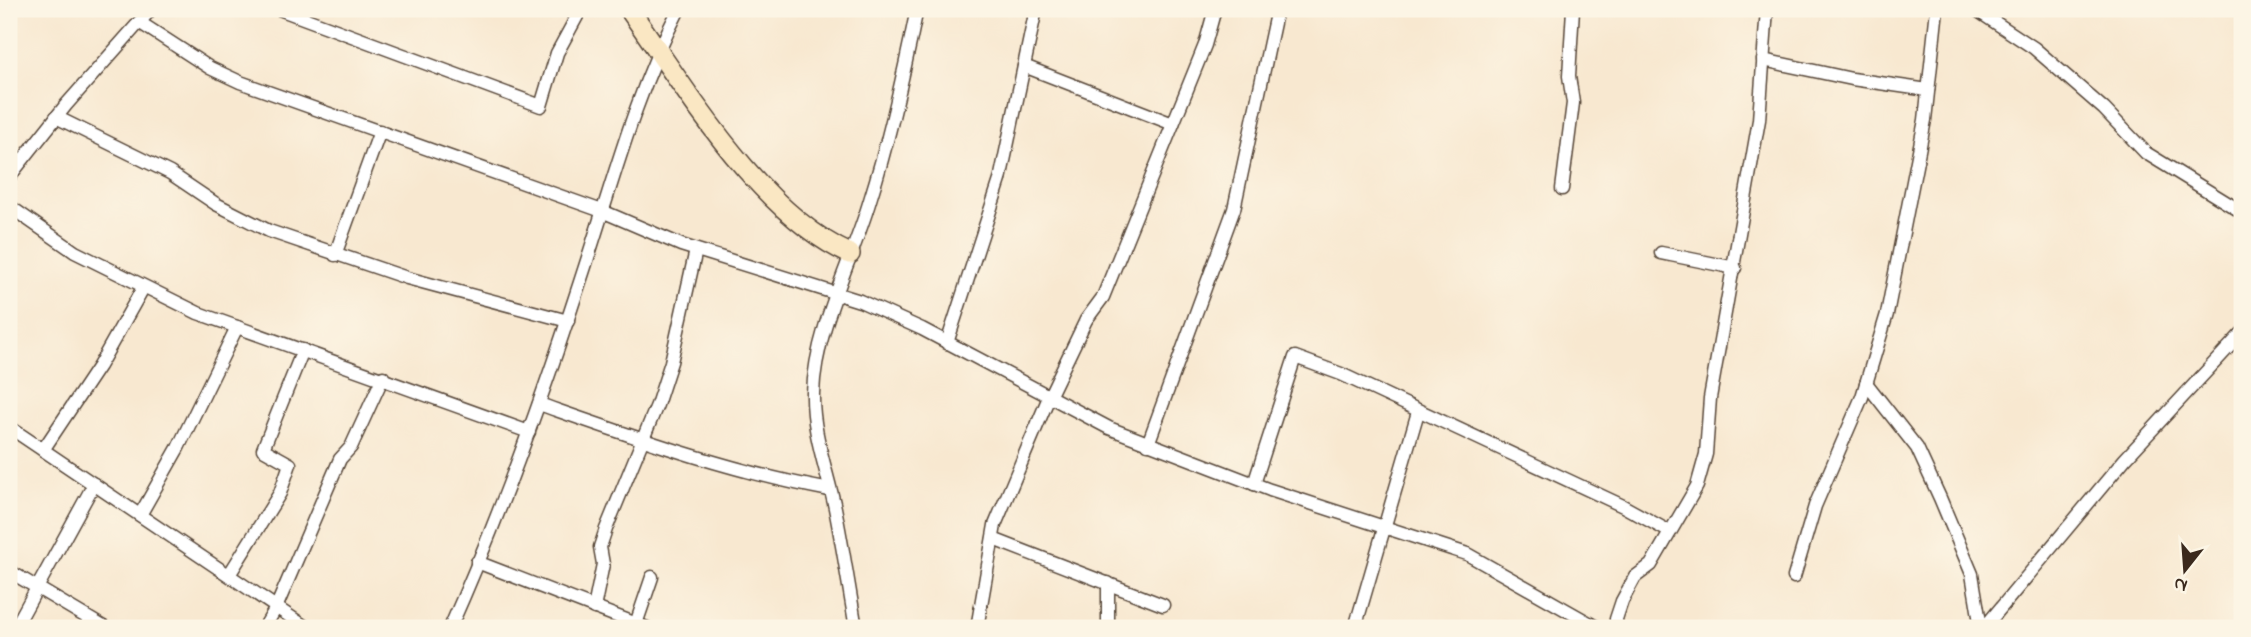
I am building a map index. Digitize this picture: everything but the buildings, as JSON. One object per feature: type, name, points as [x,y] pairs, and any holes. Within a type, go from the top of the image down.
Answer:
[{"type":"street","points":[[9,177],[56,117],[151,9]]},
{"type":"street","points":[[279,9],[541,106],[557,53],[581,9]]},
{"type":"street","points":[[629,9],[735,154],[776,201],[824,242],[850,254]]},
{"type":"street","points":[[450,628],[539,404],[568,321],[632,115],[658,50],[679,9]]},
{"type":"street","points":[[856,628],[830,490],[816,435],[814,375],[837,294],[870,202],[891,126],[917,9]]},
{"type":"street","points":[[947,343],[972,258],[1000,180],[1036,9]]},
{"type":"street","points":[[977,628],[995,525],[1049,397],[1086,320],[1103,297],[1205,45],[1215,9]]},
{"type":"street","points":[[1148,444],[1234,209],[1277,9]]},
{"type":"street","points":[[1562,189],[1573,103],[1570,76],[1573,9]]},
{"type":"street","points":[[1617,628],[1616,619],[1622,601],[1636,577],[1651,565],[1697,486],[1706,454],[1710,398],[1759,120],[1767,9]]},
{"type":"street","points":[[1794,577],[1815,506],[1866,383],[1886,314],[1923,133],[1937,9]]},
{"type":"street","points":[[1975,9],[2034,48],[2104,109],[2146,153],[2242,212]]},
{"type":"street","points":[[139,22],[209,68],[602,211],[696,250],[860,301],[1148,444],[1254,484],[1467,554],[1598,628]]},
{"type":"street","points":[[1763,60],[1852,79],[1928,90]]},
{"type":"street","points":[[1024,66],[1173,124]]},
{"type":"street","points":[[56,117],[170,173],[216,204],[270,232],[335,256],[568,321]]},
{"type":"street","points":[[335,256],[380,131]]},
{"type":"street","points":[[9,206],[75,252],[143,288],[237,327],[383,377],[529,432]]},
{"type":"street","points":[[594,608],[603,564],[600,547],[671,362],[696,250]]},
{"type":"street","points":[[1661,253],[1735,268]]},
{"type":"street","points":[[43,450],[99,366],[143,288]]},
{"type":"street","points":[[139,515],[178,448],[237,327]]},
{"type":"street","points":[[1982,628],[2125,459],[2242,333]]},
{"type":"street","points":[[229,575],[283,483],[290,464],[263,449],[303,350]]},
{"type":"street","points":[[1254,484],[1295,357],[1341,374],[1623,506],[1670,532]]},
{"type":"street","points":[[264,628],[276,608],[340,459],[351,447],[383,377]]},
{"type":"street","points":[[1866,383],[1917,448],[1972,574],[1982,628]]},
{"type":"street","points":[[539,404],[642,439],[793,483],[830,490]]},
{"type":"street","points":[[1355,628],[1418,412]]},
{"type":"street","points":[[9,428],[307,628]]},
{"type":"street","points":[[15,628],[94,484]]},
{"type":"street","points":[[993,539],[1163,605]]},
{"type":"street","points":[[477,562],[641,626],[652,577]]},
{"type":"street","points":[[9,571],[105,628]]},
{"type":"street","points":[[1108,583],[1108,628]]}]
